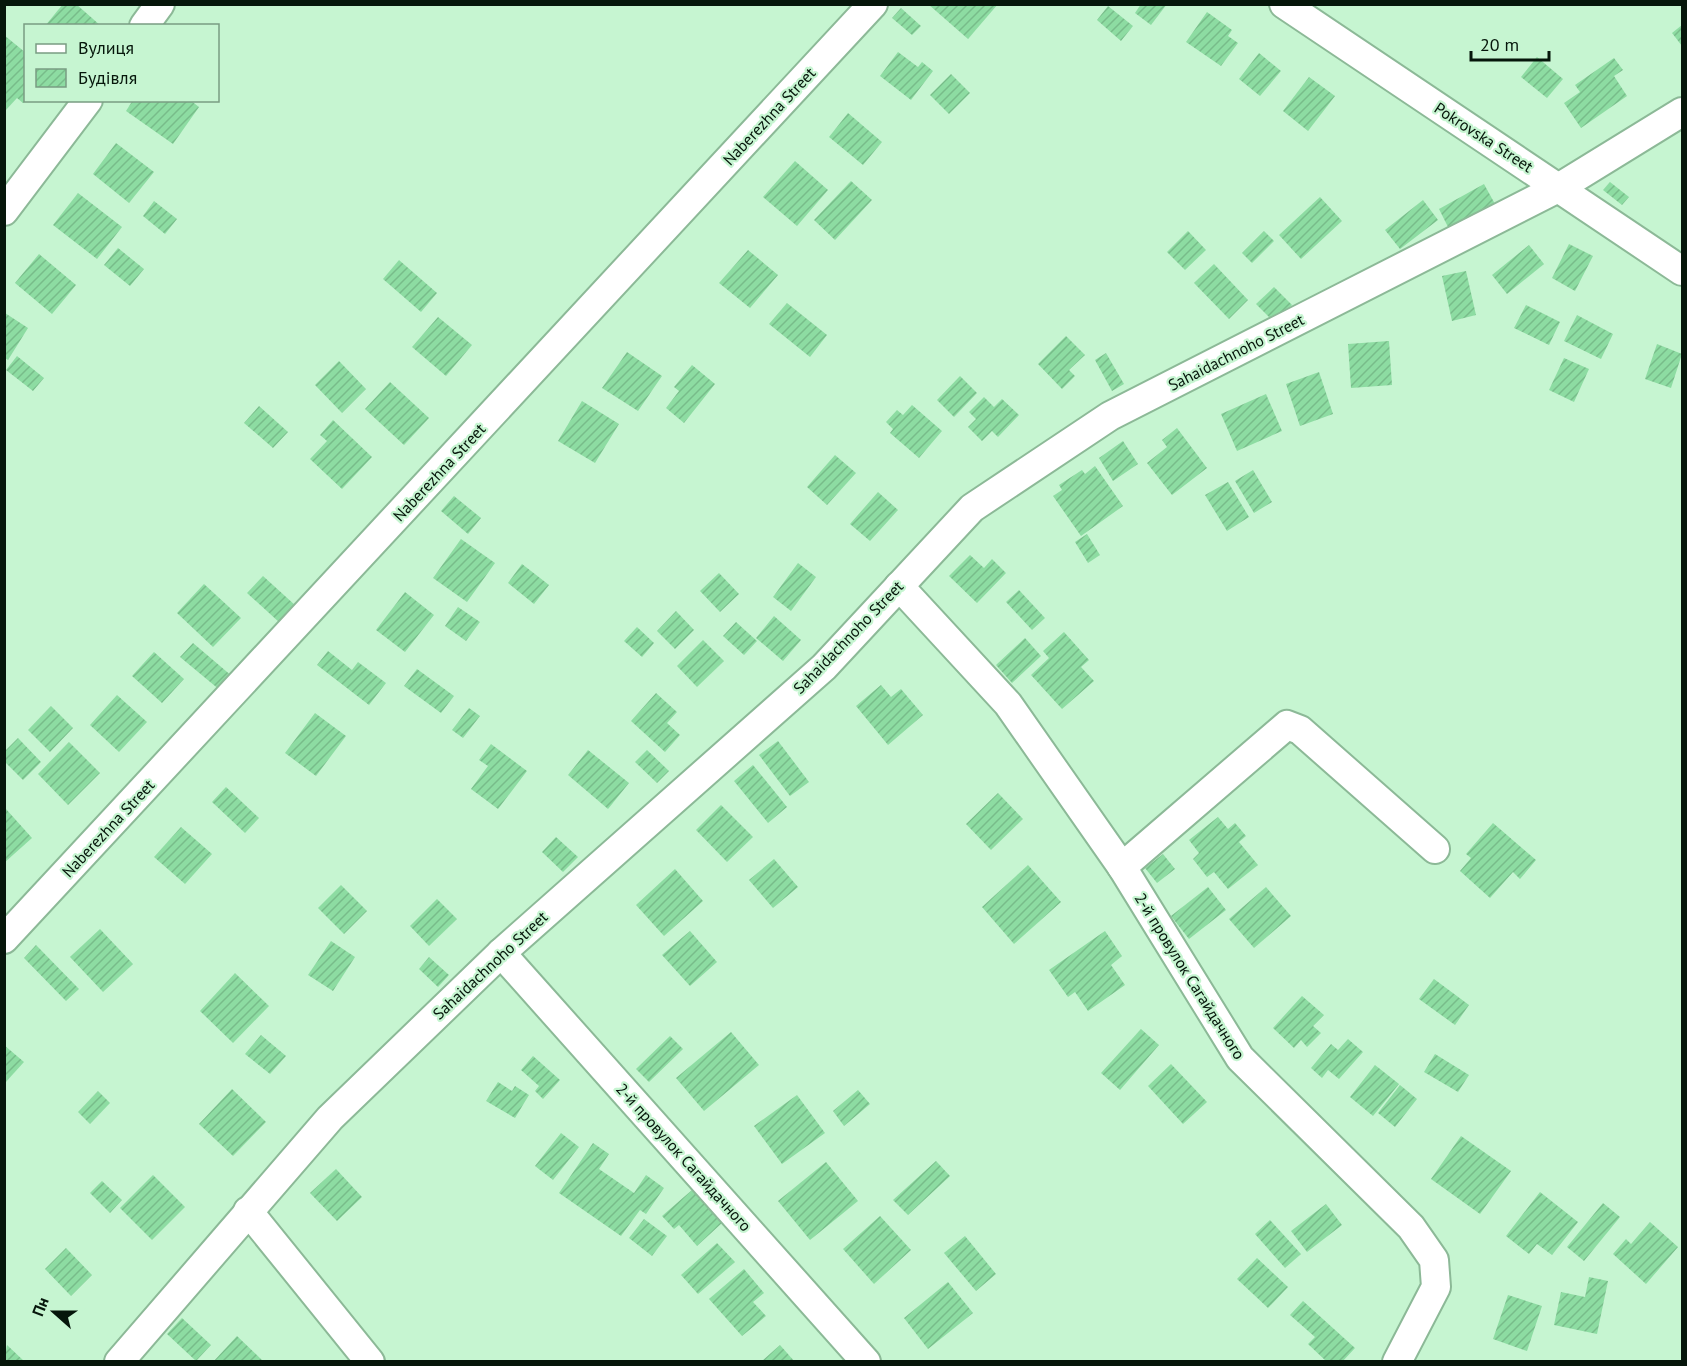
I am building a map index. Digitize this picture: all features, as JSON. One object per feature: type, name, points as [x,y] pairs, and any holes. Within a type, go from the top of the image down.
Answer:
[{"type":"street","points":[[145,24],[160,4]]},
{"type":"street","name":"Naberezhna Street","points":[[4,939],[873,4]]},
{"type":"street","name":"Pokrovska Street","points":[[1284,4],[1683,271]]},
{"type":"street","points":[[4,211],[86,102]]},
{"type":"street","name":"Sahaidachnoho Street","points":[[119,1362],[330,1118],[501,953],[824,667],[972,508],[1110,416],[1560,187],[1683,112]]},
{"type":"street","name":"2-й провулок Сагайдачного","points":[[899,586],[1008,704],[1122,867],[1240,1058],[1410,1227],[1434,1260],[1436,1287],[1397,1362]]},
{"type":"street","points":[[1122,867],[1287,725],[1300,730],[1435,849]]},
{"type":"street","name":"2-й провулок Сагайдачного","points":[[501,953],[866,1362]]},
{"type":"street","points":[[248,1211],[370,1362]]},
{"type":"building","points":[[63,4],[76,4],[99,24],[47,24]]},
{"type":"building","points":[[928,4],[998,4],[968,39]]},
{"type":"building","points":[[1141,4],[1167,4],[1151,25],[1135,13]]},
{"type":"building","points":[[1108,6],[1133,26],[1121,41],[1097,20]]},
{"type":"building","points":[[901,8],[921,26],[912,35],[892,18]]},
{"type":"building","points":[[1207,12],[1232,30],[1228,36],[1238,43],[1221,66],[1186,42]]},
{"type":"building","points":[[1682,25],[1682,46],[1672,33]]},
{"type":"building","points":[[4,35],[24,51],[24,102],[23,103],[17,98],[4,112]]},
{"type":"building","points":[[898,52],[918,67],[922,62],[933,71],[911,100],[880,76]]},
{"type":"building","points":[[1259,53],[1281,71],[1260,96],[1239,79]]},
{"type":"building","points":[[1537,57],[1563,79],[1547,98],[1521,77]]},
{"type":"building","points":[[1614,58],[1623,70],[1614,76],[1627,96],[1581,128],[1564,103],[1580,92],[1575,85]]},
{"type":"building","points":[[951,74],[970,93],[949,114],[930,95]]},
{"type":"building","points":[[1309,77],[1335,96],[1308,131],[1283,111]]},
{"type":"building","points":[[132,102],[193,102],[199,107],[173,144],[126,111]]},
{"type":"building","points":[[848,113],[882,142],[863,165],[829,137]]},
{"type":"building","points":[[116,143],[154,172],[129,203],[93,174]]},
{"type":"building","points":[[795,161],[828,190],[797,226],[763,197]]},
{"type":"building","points":[[851,181],[872,200],[835,240],[814,220]]},
{"type":"building","points":[[1610,182],[1629,197],[1622,205],[1603,190]]},
{"type":"building","points":[[1484,184],[1495,204],[1449,229],[1439,209]]},
{"type":"building","points":[[78,193],[122,227],[97,259],[53,225]]},
{"type":"building","points":[[1320,197],[1342,221],[1301,259],[1279,235]]},
{"type":"building","points":[[1423,200],[1438,220],[1400,249],[1385,230]]},
{"type":"building","points":[[154,201],[177,219],[165,234],[143,216]]},
{"type":"building","points":[[1188,231],[1206,250],[1185,270],[1167,252]]},
{"type":"building","points":[[1264,231],[1274,241],[1252,263],[1242,253]]},
{"type":"building","points":[[1569,244],[1593,256],[1575,291],[1552,278]]},
{"type":"building","points":[[1529,245],[1544,264],[1507,294],[1492,275]]},
{"type":"building","points":[[118,248],[144,269],[130,286],[104,265]]},
{"type":"building","points":[[748,250],[778,275],[750,308],[719,283]]},
{"type":"building","points":[[39,254],[76,285],[52,314],[15,283]]},
{"type":"building","points":[[399,260],[437,293],[421,312],[383,279]]},
{"type":"building","points":[[1214,264],[1248,300],[1229,319],[1194,283]]},
{"type":"building","points":[[1466,271],[1476,315],[1452,321],[1442,276]]},
{"type":"building","points":[[1274,287],[1292,305],[1274,322],[1256,304]]},
{"type":"building","points":[[787,303],[827,335],[810,357],[769,324]]},
{"type":"building","points":[[1526,305],[1560,322],[1549,345],[1514,328]]},
{"type":"building","points":[[5,313],[28,328],[8,360],[5,358]]},
{"type":"building","points":[[1577,315],[1613,334],[1601,359],[1564,341]]},
{"type":"building","points":[[438,317],[472,345],[446,376],[412,347]]},
{"type":"building","points":[[1066,336],[1085,355],[1069,370],[1075,376],[1062,389],[1038,364]]},
{"type":"building","points":[[1389,341],[1392,385],[1351,388],[1348,344]]},
{"type":"building","points":[[1657,344],[1682,354],[1671,388],[1645,379]]},
{"type":"building","points":[[627,352],[662,376],[638,411],[602,388]]},
{"type":"building","points":[[1106,353],[1124,384],[1112,391],[1095,360]]},
{"type":"building","points":[[17,356],[44,378],[33,391],[6,370]]},
{"type":"building","points":[[1564,358],[1589,369],[1574,402],[1549,390]]},
{"type":"building","points":[[339,361],[366,389],[342,413],[315,385]]},
{"type":"building","points":[[692,365],[715,384],[684,423],[666,408],[679,391],[674,387]]},
{"type":"building","points":[[1319,372],[1333,414],[1300,426],[1286,384]]},
{"type":"building","points":[[960,376],[977,393],[954,417],[937,400]]},
{"type":"building","points":[[390,382],[429,418],[404,445],[365,409]]},
{"type":"building","points":[[1266,394],[1282,431],[1237,451],[1221,414]]},
{"type":"building","points":[[984,397],[994,407],[1002,399],[1019,415],[998,437],[992,431],[982,441],[968,427],[976,419],[969,412]]},
{"type":"building","points":[[582,401],[619,424],[595,463],[558,441]]},
{"type":"building","points":[[912,405],[942,431],[919,458],[890,433],[893,429],[886,422],[897,410],[903,415]]},
{"type":"building","points":[[259,406],[288,432],[273,448],[244,423]]},
{"type":"building","points":[[333,420],[372,457],[342,489],[310,459],[327,441],[320,435]]},
{"type":"building","points":[[1177,428],[1207,468],[1172,495],[1147,463],[1167,447],[1162,440]]},
{"type":"building","points":[[1123,441],[1138,464],[1113,481],[1099,458]]},
{"type":"building","points":[[835,455],[856,473],[827,505],[807,487]]},
{"type":"building","points":[[1095,466],[1123,506],[1081,536],[1053,496],[1062,490],[1059,485],[1082,470],[1085,474]]},
{"type":"building","points":[[1253,470],[1272,502],[1254,513],[1235,481]]},
{"type":"building","points":[[1228,482],[1249,517],[1227,531],[1205,495]]},
{"type":"building","points":[[878,492],[898,510],[870,541],[850,524]]},
{"type":"building","points":[[454,496],[481,518],[468,534],[441,511]]},
{"type":"building","points":[[1087,534],[1100,555],[1088,563],[1075,542]]},
{"type":"building","points":[[461,539],[495,563],[467,602],[433,578]]},
{"type":"building","points":[[970,555],[984,568],[992,559],[1006,573],[977,603],[949,576]]},
{"type":"building","points":[[798,563],[816,577],[791,611],[773,597]]},
{"type":"building","points":[[522,564],[549,585],[534,604],[508,583]]},
{"type":"building","points":[[719,573],[739,594],[720,612],[700,591]]},
{"type":"building","points":[[263,576],[296,606],[280,623],[247,593]]},
{"type":"building","points":[[204,584],[241,618],[213,647],[177,613]]},
{"type":"building","points":[[1019,590],[1045,618],[1032,630],[1006,602]]},
{"type":"building","points":[[405,592],[434,615],[405,652],[376,630]]},
{"type":"building","points":[[458,607],[480,622],[466,641],[445,626]]},
{"type":"building","points":[[676,611],[694,630],[675,649],[657,631]]},
{"type":"building","points":[[774,616],[801,640],[783,661],[756,638]]},
{"type":"building","points":[[736,622],[757,641],[744,655],[723,636]]},
{"type":"building","points":[[637,627],[654,643],[642,657],[624,641]]},
{"type":"building","points":[[1064,632],[1089,660],[1081,667],[1094,681],[1062,709],[1031,675],[1049,658],[1043,651]]},
{"type":"building","points":[[1025,638],[1041,656],[1012,683],[996,665]]},
{"type":"building","points":[[703,640],[724,661],[697,687],[677,666]]},
{"type":"building","points":[[193,643],[233,677],[221,691],[180,657]]},
{"type":"building","points":[[328,651],[352,670],[358,662],[386,683],[369,705],[317,665]]},
{"type":"building","points":[[154,652],[184,679],[162,703],[132,676]]},
{"type":"building","points":[[417,669],[454,696],[441,713],[404,686]]},
{"type":"building","points":[[881,685],[891,697],[901,689],[923,715],[888,745],[856,706]]},
{"type":"building","points":[[656,693],[677,712],[667,723],[680,735],[665,752],[631,721]]},
{"type":"building","points":[[117,695],[147,722],[119,752],[90,725]]},
{"type":"building","points":[[51,706],[73,728],[50,752],[28,730]]},
{"type":"building","points":[[469,708],[480,716],[463,738],[452,730]]},
{"type":"building","points":[[315,713],[346,736],[316,776],[285,753]]},
{"type":"building","points":[[18,738],[41,762],[23,780],[4,761],[4,752]]},
{"type":"building","points":[[778,741],[809,782],[790,796],[759,755]]},
{"type":"building","points":[[69,742],[100,773],[68,805],[38,774]]},
{"type":"building","points":[[491,744],[527,771],[498,809],[471,789],[488,766],[479,760]]},
{"type":"building","points":[[588,750],[629,783],[608,809],[568,775]]},
{"type":"building","points":[[647,750],[669,771],[657,783],[635,762]]},
{"type":"building","points":[[753,765],[787,807],[768,823],[734,781]]},
{"type":"building","points":[[226,787],[259,818],[245,833],[212,802]]},
{"type":"building","points":[[998,793],[1023,819],[991,850],[966,824]]},
{"type":"building","points":[[721,805],[753,837],[727,862],[696,830]]},
{"type":"building","points":[[6,809],[32,838],[4,863],[4,810]]},
{"type":"building","points":[[1218,817],[1228,829],[1235,823],[1246,836],[1239,842],[1258,865],[1228,889],[1214,872],[1207,877],[1193,859],[1199,853],[1189,840]]},
{"type":"building","points":[[1493,823],[1536,860],[1520,879],[1513,872],[1490,898],[1460,871],[1471,858],[1466,854]]},
{"type":"building","points":[[181,827],[212,854],[185,884],[154,857]]},
{"type":"building","points":[[556,837],[578,857],[563,872],[542,852]]},
{"type":"building","points":[[1163,854],[1175,869],[1157,883],[1145,868]]},
{"type":"building","points":[[774,859],[798,887],[773,908],[749,880]]},
{"type":"building","points":[[1028,865],[1061,902],[1014,944],[982,907]]},
{"type":"building","points":[[675,869],[703,901],[664,936],[636,905]]},
{"type":"building","points":[[341,885],[367,911],[344,934],[318,908]]},
{"type":"building","points":[[1208,887],[1226,910],[1189,939],[1171,916]]},
{"type":"building","points":[[1266,887],[1291,916],[1254,948],[1229,919]]},
{"type":"building","points":[[437,899],[457,919],[429,946],[410,926]]},
{"type":"building","points":[[100,929],[133,964],[103,992],[70,957]]},
{"type":"building","points":[[690,931],[717,962],[690,986],[662,955]]},
{"type":"building","points":[[1105,931],[1122,956],[1111,965],[1125,985],[1088,1011],[1075,992],[1068,997],[1049,970]]},
{"type":"building","points":[[331,941],[355,957],[333,991],[308,975]]},
{"type":"building","points":[[36,945],[79,989],[66,1001],[24,958]]},
{"type":"building","points":[[429,957],[449,975],[438,987],[419,969]]},
{"type":"building","points":[[235,973],[269,1006],[233,1043],[200,1011]]},
{"type":"building","points":[[1434,979],[1469,1005],[1455,1025],[1419,999]]},
{"type":"building","points":[[1302,996],[1324,1015],[1313,1026],[1321,1033],[1307,1047],[1301,1040],[1294,1048],[1273,1028]]},
{"type":"building","points":[[1141,1029],[1159,1045],[1120,1090],[1101,1073]]},
{"type":"building","points":[[731,1032],[759,1065],[704,1111],[676,1078]]},
{"type":"building","points":[[261,1035],[286,1056],[270,1074],[245,1054]]},
{"type":"building","points":[[670,1036],[683,1049],[649,1082],[636,1069]]},
{"type":"building","points":[[1348,1039],[1363,1052],[1339,1079],[1328,1070],[1322,1078],[1311,1068],[1331,1044],[1338,1050]]},
{"type":"building","points":[[4,1045],[24,1062],[4,1084]]},
{"type":"building","points":[[1435,1054],[1469,1075],[1458,1092],[1424,1072]]},
{"type":"building","points":[[533,1056],[560,1080],[543,1099],[535,1091],[539,1086],[521,1070]]},
{"type":"building","points":[[1171,1064],[1207,1102],[1183,1124],[1148,1086]]},
{"type":"building","points":[[1375,1065],[1399,1084],[1373,1116],[1350,1097]]},
{"type":"building","points":[[498,1082],[512,1091],[515,1086],[529,1095],[515,1118],[486,1101]]},
{"type":"building","points":[[1400,1085],[1417,1099],[1395,1127],[1378,1113]]},
{"type":"building","points":[[232,1089],[266,1122],[233,1156],[199,1124]]},
{"type":"building","points":[[858,1090],[870,1104],[844,1126],[833,1111]]},
{"type":"building","points":[[98,1091],[110,1103],[90,1124],[78,1112]]},
{"type":"building","points":[[797,1095],[825,1133],[782,1164],[754,1126]]},
{"type":"building","points":[[561,1133],[579,1147],[553,1180],[535,1166]]},
{"type":"building","points":[[1461,1136],[1511,1171],[1480,1214],[1431,1179]]},
{"type":"building","points":[[593,1143],[609,1154],[599,1169],[634,1193],[646,1175],[664,1188],[646,1214],[640,1210],[621,1236],[559,1193]]},
{"type":"building","points":[[936,1161],[950,1176],[908,1215],[893,1200]]},
{"type":"building","points":[[826,1162],[858,1201],[810,1240],[778,1201]]},
{"type":"building","points":[[336,1169],[362,1197],[337,1221],[310,1193]]},
{"type":"building","points":[[153,1175],[185,1207],[152,1240],[120,1208]]},
{"type":"building","points":[[102,1181],[122,1200],[110,1213],[90,1193]]},
{"type":"building","points":[[692,1190],[722,1223],[697,1246],[679,1225],[674,1229],[662,1216]]},
{"type":"building","points":[[1540,1192],[1578,1222],[1552,1255],[1537,1244],[1529,1254],[1506,1236]]},
{"type":"building","points":[[1603,1203],[1620,1217],[1584,1261],[1567,1247]]},
{"type":"building","points":[[1326,1204],[1342,1225],[1307,1252],[1291,1231]]},
{"type":"building","points":[[880,1216],[911,1250],[874,1284],[843,1249]]},
{"type":"building","points":[[644,1219],[667,1236],[652,1256],[629,1238]]},
{"type":"building","points":[[1270,1220],[1301,1254],[1285,1268],[1255,1234]]},
{"type":"building","points":[[1650,1222],[1678,1247],[1646,1284],[1613,1254],[1626,1239],[1631,1244]]},
{"type":"building","points":[[965,1236],[996,1274],[976,1291],[944,1253]]},
{"type":"building","points":[[717,1243],[735,1262],[698,1294],[681,1275]]},
{"type":"building","points":[[66,1248],[92,1275],[71,1296],[45,1269]]},
{"type":"building","points":[[1257,1258],[1288,1287],[1268,1308],[1237,1279]]},
{"type":"building","points":[[744,1269],[764,1293],[753,1302],[766,1316],[742,1336],[709,1299]]},
{"type":"building","points":[[1589,1277],[1608,1281],[1597,1334],[1554,1325],[1561,1292],[1585,1297]]},
{"type":"building","points":[[948,1282],[973,1313],[928,1349],[904,1318]]},
{"type":"building","points":[[1508,1295],[1542,1306],[1527,1351],[1493,1339]]},
{"type":"building","points":[[1303,1301],[1355,1348],[1342,1362],[1327,1362],[1308,1344],[1315,1337],[1290,1315]]},
{"type":"building","points":[[182,1318],[211,1345],[196,1361],[167,1334]]},
{"type":"building","points":[[237,1336],[264,1362],[213,1362]]},
{"type":"building","points":[[7,1345],[25,1362],[4,1362]]},
{"type":"building","points":[[780,1345],[795,1362],[761,1362]]}]
